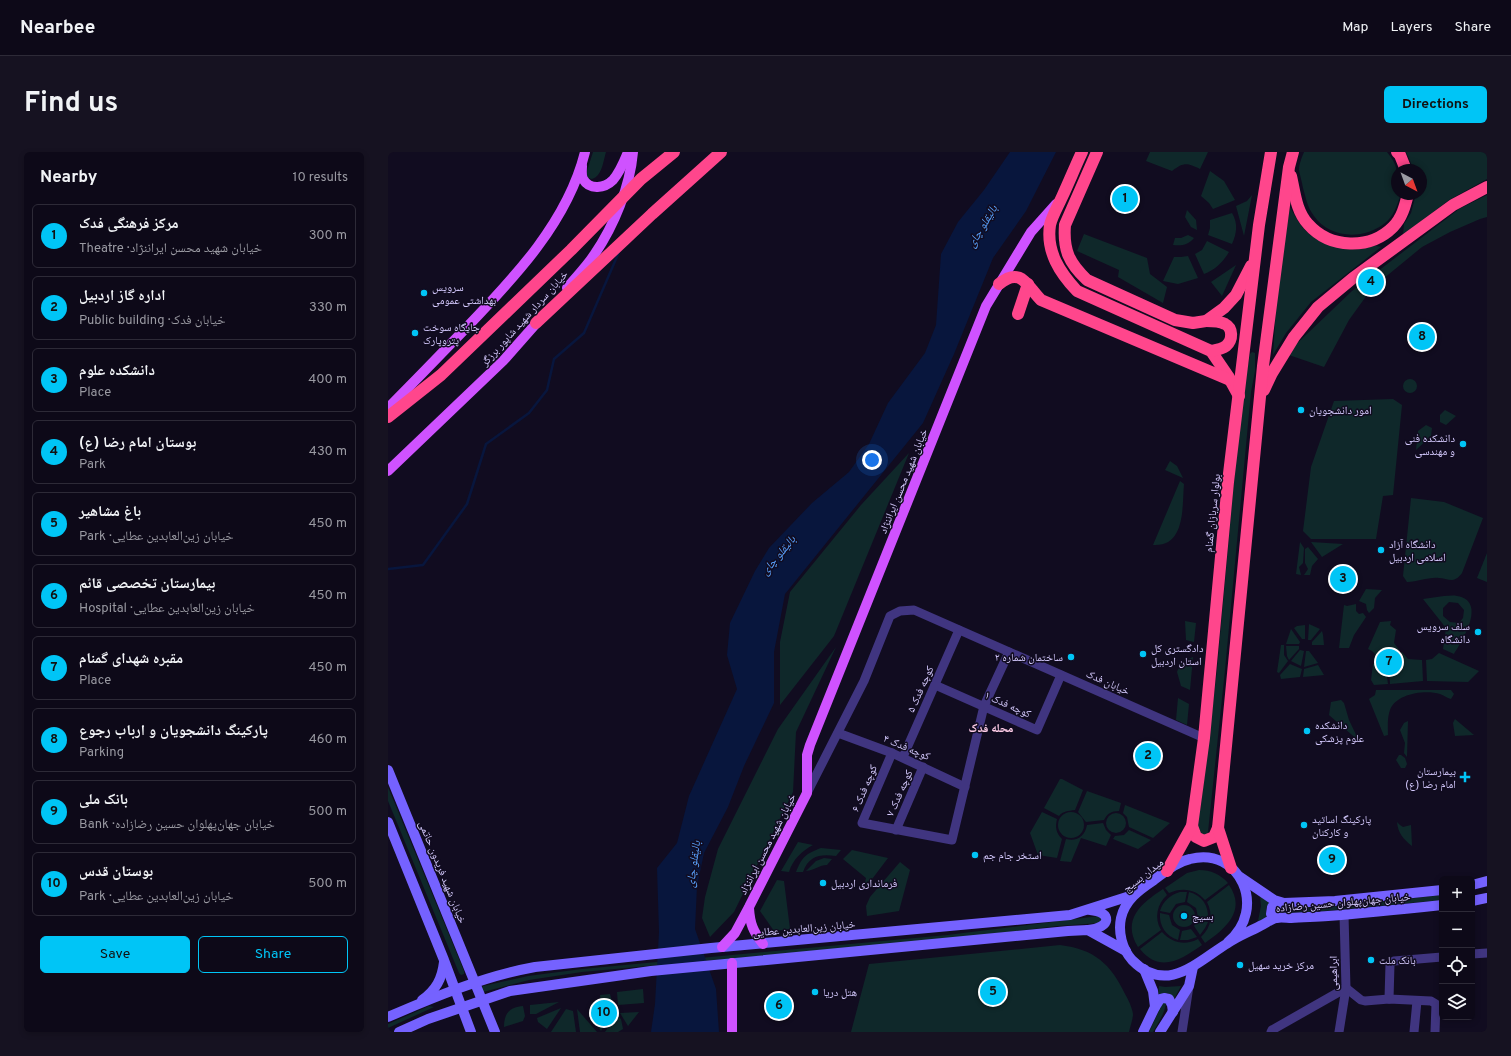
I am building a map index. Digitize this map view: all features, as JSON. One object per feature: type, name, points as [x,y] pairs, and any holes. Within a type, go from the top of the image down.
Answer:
[{"type":"highway","points":[[388,417],[441,375],[571,250],[641,179],[674,152]]},
{"type":"highway","points":[[536,323],[657,209],[721,152]]},
{"type":"highway","points":[[1082,152],[1050,225],[1052,255],[1056,265],[1077,291],[1211,351],[1239,396]]},
{"type":"highway","points":[[1097,152],[1065,225],[1067,253],[1071,261],[1078,272],[1087,280],[1175,320],[1193,323],[1206,321],[1225,323],[1232,333],[1230,342],[1223,348],[1211,351]]},
{"type":"highway","name":"بولوار سربازان گمنام","points":[[1167,871],[1192,826],[1204,738],[1228,482],[1255,260],[1271,152]]},
{"type":"highway","points":[[1192,826],[1196,837],[1204,841],[1214,836],[1218,828],[1263,366],[1289,167],[1293,152]]},
{"type":"highway","points":[[1397,152],[1404,164]]},
{"type":"highway","points":[[1289,167],[1298,208],[1308,224],[1322,236],[1340,243],[1359,244],[1378,238],[1393,226],[1404,211],[1407,200]]},
{"type":"highway","points":[[1261,397],[1272,373],[1294,337],[1318,307],[1353,278],[1447,209],[1487,187]]},
{"type":"highway","points":[[1206,321],[1224,308],[1236,295],[1255,260]]},
{"type":"highway","points":[[999,284],[1007,278],[1014,276],[1021,278],[1041,300],[1230,380]]},
{"type":"highway","points":[[1018,314],[1028,284]]},
{"type":"highway","points":[[1111,329],[1120,310]]},
{"type":"highway","points":[[1218,828],[1235,872]]},
{"type":"main road","points":[[585,152],[582,166],[582,178],[591,186],[603,186],[608,184],[618,173],[628,152]]},
{"type":"main road","name":"خیابان سردار شهید شاپور برزگر","points":[[388,471],[503,361],[594,256],[608,231],[627,184],[631,171],[633,152]]},
{"type":"main road","points":[[388,408],[496,296],[523,264],[561,211],[582,166]]},
{"type":"main road","name":"خیابان شهید محسن ایراننژاد","points":[[722,947],[735,933],[807,793],[807,764],[810,745],[986,306],[1031,232],[1063,196]]},
{"type":"main road","name":"خیابان شهید فریدون حاتمی","points":[[388,770],[495,1032]]},
{"type":"main road","points":[[388,822],[444,960],[471,1032]]},
{"type":"main road","name":"میدان بسیج","points":[[1199,857],[1216,860],[1235,872],[1247,894],[1248,906],[1247,914],[1240,930],[1228,942],[1186,971],[1169,975],[1152,973],[1134,962],[1122,943],[1120,926],[1124,909],[1133,895],[1182,861],[1199,857]]},
{"type":"main road","name":"خیابان جهان‌پهلوان حسین رضا‌زاده","points":[[1235,872],[1271,898],[1284,903],[1335,901],[1439,890]]},
{"type":"main road","points":[[1475,884],[1487,882]]},
{"type":"main road","name":"خیابان زین‌العابدین عطایی","points":[[456,991],[475,983],[535,967],[722,947],[1070,915],[1090,910],[1133,895]]},
{"type":"main road","points":[[1475,900],[1487,898]]},
{"type":"main road","points":[[1276,918],[1271,914],[1272,907],[1284,903]]},
{"type":"main road","name":"خیابان جهان‌پهلوان حسین رضا‌زاده","points":[[1228,942],[1276,918],[1344,915],[1439,905]]},
{"type":"main road","name":"خیابان شهید محسن ایراننژاد","points":[[749,907],[750,921],[755,934],[763,944]]},
{"type":"main road","points":[[399,1032],[428,1019],[506,992],[651,971],[1088,930],[1102,927],[1106,918],[1104,914],[1100,911],[1090,910]]},
{"type":"main road","points":[[1088,930],[1126,951]]},
{"type":"main road","points":[[413,1006],[435,989],[443,973],[444,960]]},
{"type":"main road","points":[[732,963],[732,1032]]},
{"type":"main road","points":[[1160,1032],[1189,986],[1193,967]]},
{"type":"main road","points":[[1144,969],[1153,991],[1155,1007]]},
{"type":"main road","points":[[388,1017],[413,1006],[456,991]]},
{"type":"main road","points":[[487,1013],[496,1001],[506,992]]},
{"type":"main road","points":[[1143,1032],[1160,999],[1169,999],[1173,1012]]},
{"type":"street","name":"خیابان شهید محسن ایراننژاد","points":[[807,793],[864,681],[890,616],[900,611],[914,610]]},
{"type":"street","name":"خیابان فدک","points":[[914,610],[1204,738]]},
{"type":"street","name":"کوچه فدک ۵","points":[[903,757],[959,630]]},
{"type":"street","points":[[896,830],[952,840],[984,706],[1009,652]]},
{"type":"street","name":"کوچه فدک ۱","points":[[935,685],[1037,730],[1061,675]]},
{"type":"street","name":"کوچه فدک ۴","points":[[838,733],[892,752],[965,787]]},
{"type":"street","name":"کوچه فدک ۶","points":[[892,752],[862,823],[896,830]]},
{"type":"street","name":"کوچه فدک ۷","points":[[896,830],[923,767]]},
{"type":"street","name":"ابراهیمی","points":[[1339,1032],[1346,988],[1344,915]]},
{"type":"street","points":[[1475,954],[1487,953]]},
{"type":"street","points":[[1389,999],[1390,964],[1394,961],[1439,957]]},
{"type":"street","points":[[1182,1032],[1189,986]]},
{"type":"street","points":[[1270,1032],[1346,988],[1361,1000],[1366,1001],[1389,999],[1431,1001],[1436,1004],[1435,1032]]},
{"type":"street","points":[[1414,1032],[1417,1001]]},
{"type":"green space","points":[[593,152],[606,152],[600,172],[592,179],[588,178],[586,174]]},
{"type":"green space","points":[[1150,152],[1208,152],[1200,169],[1186,164],[1172,171],[1146,161]]},
{"type":"green space","points":[[1304,152],[1387,152],[1395,164],[1391,164],[1391,200],[1399,200],[1395,210],[1385,223],[1377,229],[1367,232],[1348,234],[1338,233],[1329,229],[1321,224],[1310,209],[1299,170]]},
{"type":"green space","points":[[1406,152],[1487,152],[1487,179],[1449,200],[1403,235],[1404,224],[1411,213],[1414,200],[1427,200],[1427,164],[1411,164]]},
{"type":"green space","points":[[1210,171],[1224,181],[1235,200],[1213,209],[1201,196]]},
{"type":"green space","points":[[1252,195],[1244,236],[1236,206],[1247,201]]},
{"type":"green space","points":[[1487,195],[1487,217],[1450,232],[1422,247],[1372,288],[1349,320],[1324,367],[1286,354],[1352,291],[1459,209]]},
{"type":"green space","points":[[1290,207],[1303,228],[1308,233],[1322,241],[1345,249],[1360,249],[1370,246],[1381,247],[1311,302],[1286,333],[1273,355],[1277,292]]},
{"type":"green space","points":[[1187,210],[1196,220],[1197,230],[1191,227],[1185,217]]},
{"type":"green space","points":[[1232,213],[1236,228],[1232,244],[1208,235],[1210,220]]},
{"type":"green space","points":[[1084,234],[1147,258],[1150,274],[1167,287],[1163,303],[1118,277],[1119,270],[1077,251]]},
{"type":"green space","points":[[1188,235],[1194,238],[1187,244],[1173,245],[1175,238],[1181,238]]},
{"type":"green space","points":[[1207,241],[1229,252],[1218,265],[1204,274],[1195,254],[1202,250]]},
{"type":"green space","points":[[1188,256],[1198,278],[1178,284],[1163,281],[1174,257]]},
{"type":"green space","points":[[1236,265],[1222,296],[1211,282]]},
{"type":"green space","points":[[1252,352],[1255,353],[1255,371],[1251,392],[1208,832],[1207,835],[1204,835],[1196,831],[1201,804],[1217,670],[1236,459],[1247,370],[1250,354]]},
{"type":"green space","points":[[1410,379],[1415,381],[1417,386],[1415,391],[1410,393],[1405,391],[1403,386],[1405,381]]},
{"type":"green space","points":[[1393,399],[1402,405],[1393,495],[1383,496],[1376,539],[1311,539],[1303,531],[1311,467],[1334,401]]},
{"type":"green space","points":[[1445,410],[1456,416],[1446,425],[1440,422],[1440,415]]},
{"type":"green space","points":[[1426,425],[1432,428],[1431,436],[1416,450],[1418,431]]},
{"type":"green space","points":[[909,453],[834,636],[780,705],[780,642],[790,592],[861,505]]},
{"type":"green space","points":[[1170,461],[1177,466],[1183,478],[1165,470]]},
{"type":"green space","points":[[1180,481],[1184,484],[1183,503],[1180,524],[1177,532],[1164,544],[1153,545]]},
{"type":"green space","points":[[1411,498],[1444,502],[1483,518],[1462,573],[1456,579],[1435,578],[1407,582],[1403,576]]},
{"type":"green space","points":[[1300,542],[1304,548],[1303,563],[1299,567],[1301,575],[1296,574]]},
{"type":"green space","points":[[1311,542],[1343,544],[1322,557]]},
{"type":"green space","points":[[1308,547],[1318,559],[1312,566],[1310,575],[1304,575],[1308,569],[1305,563],[1305,549]]},
{"type":"green space","points":[[1487,553],[1487,582],[1477,578]]},
{"type":"green space","points":[[1366,589],[1382,590],[1375,598],[1374,608],[1369,613],[1366,604],[1359,601]]},
{"type":"green space","points":[[1455,596],[1466,599],[1470,605],[1472,613],[1470,622],[1467,631],[1454,654],[1443,649],[1446,628],[1423,599]],"holes":[[[1449,602],[1458,603],[1464,610],[1463,618],[1459,623],[1450,622],[1443,616],[1443,608]]]},
{"type":"green space","points":[[1356,604],[1356,611],[1359,614],[1363,613],[1366,617],[1354,635],[1349,648],[1339,648],[1344,605],[1347,606]]},
{"type":"green space","points":[[1185,621],[1196,623],[1194,642],[1186,640]]},
{"type":"green space","points":[[1391,621],[1390,625],[1396,630],[1394,643],[1400,651],[1394,655],[1389,652],[1381,661],[1374,661],[1375,654],[1368,649],[1380,622]]},
{"type":"green space","points":[[1309,624],[1320,629],[1311,640],[1308,640]]},
{"type":"green space","points":[[1305,625],[1305,639],[1302,639],[1294,628]]},
{"type":"green space","points":[[1291,629],[1300,642],[1299,644],[1286,644]]},
{"type":"green space","points":[[1322,631],[1324,645],[1312,645],[1312,642]]},
{"type":"green space","points":[[1281,645],[1284,645],[1284,655],[1288,661],[1279,673],[1277,672]]},
{"type":"green space","points":[[1286,646],[1299,646],[1299,649],[1289,660],[1287,656]]},
{"type":"green space","points":[[836,647],[796,732],[793,792],[734,912],[710,937],[702,918],[705,897],[718,849],[778,729]]},
{"type":"green space","points":[[1300,650],[1304,651],[1301,666],[1291,661]]},
{"type":"green space","points":[[1306,651],[1309,651],[1318,663],[1304,667]]},
{"type":"green space","points":[[1402,652],[1408,659],[1422,660],[1423,681],[1390,684],[1389,671],[1399,665],[1395,656]]},
{"type":"green space","points":[[1439,653],[1479,671],[1468,682],[1427,681],[1426,660],[1432,659]]},
{"type":"green space","points":[[1193,657],[1190,690],[1181,686],[1177,672],[1181,662]]},
{"type":"green space","points":[[1382,663],[1386,670],[1388,684],[1374,685],[1371,680],[1373,664]]},
{"type":"green space","points":[[1290,664],[1302,669],[1300,677],[1281,679],[1280,675]]},
{"type":"green space","points":[[1318,665],[1324,675],[1303,677],[1304,669]]},
{"type":"green space","points":[[1376,690],[1451,690],[1454,694],[1451,699],[1440,694],[1427,692],[1411,694],[1398,700],[1390,710],[1388,719],[1388,735],[1384,736],[1369,699],[1375,695]]},
{"type":"green space","points":[[1178,698],[1189,704],[1187,725],[1176,720]]},
{"type":"green space","points":[[1341,700],[1344,703],[1349,720],[1359,741],[1329,715],[1331,702]]},
{"type":"green space","points":[[1455,719],[1474,735],[1455,736],[1453,723]]},
{"type":"green space","points":[[1408,721],[1407,757],[1404,753],[1405,743],[1400,730],[1404,723]]},
{"type":"green space","points":[[1399,755],[1405,758],[1407,764],[1405,768],[1401,768],[1396,760]]},
{"type":"green space","points":[[1060,779],[1083,790],[1075,810],[1064,812],[1059,816],[1044,808]]},
{"type":"green space","points":[[388,787],[464,974],[461,975],[459,973],[388,801]]},
{"type":"green space","points":[[1087,791],[1121,803],[1119,811],[1110,813],[1104,820],[1086,822],[1078,812]]},
{"type":"green space","points":[[1125,805],[1170,823],[1153,838],[1129,827],[1127,817],[1123,813]]},
{"type":"green space","points":[[1042,812],[1057,819],[1056,830],[1062,839],[1057,858],[1038,855],[1030,833]]},
{"type":"green space","points":[[1071,812],[1080,816],[1084,825],[1080,834],[1071,838],[1062,834],[1058,825],[1062,816]]},
{"type":"green space","points":[[1116,813],[1123,816],[1126,823],[1123,830],[1116,833],[1109,830],[1106,823],[1109,816]]},
{"type":"green space","points":[[1397,822],[1403,827],[1411,825],[1412,846],[1402,836],[1398,829]]},
{"type":"green space","points":[[1103,823],[1106,830],[1111,835],[1106,846],[1081,838],[1071,862],[1060,861],[1066,839],[1074,840],[1080,837],[1087,825]]},
{"type":"green space","points":[[1129,830],[1151,840],[1138,849],[1113,839],[1115,836],[1124,835]]},
{"type":"green space","points":[[798,842],[813,845],[798,856],[789,872],[781,871]]},
{"type":"green space","points":[[821,848],[841,850],[836,856],[825,855],[816,857],[809,862],[803,872],[796,872],[800,863],[805,857],[811,852]]},
{"type":"green space","points":[[852,850],[888,858],[863,891],[866,878],[843,859]]},
{"type":"green space","points":[[824,858],[832,859],[827,865],[806,871],[816,861]]},
{"type":"green space","points":[[900,862],[910,870],[899,911],[867,916],[866,906],[870,897]]},
{"type":"green space","points":[[1199,870],[1215,873],[1228,883],[1205,900],[1193,891],[1179,890],[1169,893],[1165,888],[1187,873]]},
{"type":"green space","points":[[777,880],[784,881],[790,929],[774,931],[760,911]]},
{"type":"green space","points":[[1229,885],[1234,894],[1236,903],[1235,911],[1220,932],[1205,943],[1201,937],[1209,925],[1211,916],[1207,902]]},
{"type":"green space","points":[[1163,889],[1167,895],[1159,907],[1157,916],[1161,930],[1138,947],[1133,937],[1132,928],[1136,913],[1141,906]]},
{"type":"green space","points":[[1180,892],[1187,892],[1185,902],[1176,904],[1170,913],[1160,911],[1167,899]]},
{"type":"green space","points":[[1189,892],[1194,893],[1204,902],[1208,919],[1198,917],[1196,908],[1187,902]]},
{"type":"green space","points":[[1439,895],[1439,900],[1313,912],[1276,913],[1277,909],[1382,902]]},
{"type":"green space","points":[[1260,896],[1270,902],[1266,908],[1266,918],[1258,921],[1261,906]]},
{"type":"green space","points":[[1180,905],[1188,905],[1195,912],[1195,920],[1188,927],[1180,927],[1173,920],[1173,912]]},
{"type":"green space","points":[[1160,913],[1169,915],[1172,925],[1180,930],[1178,940],[1170,936],[1164,930]]},
{"type":"green space","points":[[1099,916],[1102,918],[1100,923],[1058,926],[946,939],[582,972],[529,980],[483,992],[481,990],[483,986],[528,976],[582,969],[947,935]]},
{"type":"green space","points":[[1198,920],[1208,922],[1200,935],[1194,926]]},
{"type":"green space","points":[[1191,929],[1197,937],[1188,940],[1180,940],[1182,931]]},
{"type":"green space","points":[[1162,932],[1174,941],[1184,943],[1198,939],[1202,945],[1187,955],[1171,962],[1155,961],[1148,957],[1140,949]]},
{"type":"green space","points":[[1060,945],[1083,950],[1092,954],[1107,966],[1114,974],[1131,1006],[1133,1018],[1129,1032],[851,1032],[869,964]]},
{"type":"green space","points":[[1159,986],[1181,986],[1174,999],[1168,993],[1158,996]]},
{"type":"green space","points":[[643,989],[644,1003],[618,1005],[617,992]]},
{"type":"green space","points":[[610,994],[613,1006],[612,1014],[601,1031],[592,1018],[591,1013],[602,1012],[600,995]]},
{"type":"green space","points":[[559,1002],[536,1014],[530,1014],[530,1005]]},
{"type":"green space","points":[[1163,1002],[1166,1003],[1163,1014],[1153,1032],[1149,1032]]},
{"type":"green space","points":[[429,1006],[434,1007],[388,1028],[388,1024]]},
{"type":"green space","points":[[523,1006],[525,1016],[523,1021],[504,1027],[505,1018],[511,1009]]},
{"type":"green space","points":[[561,1008],[547,1029],[538,1022],[537,1018]]},
{"type":"green space","points":[[566,1009],[573,1011],[576,1032],[551,1032]]},
{"type":"green space","points":[[577,1009],[597,1032],[580,1032]]},
{"type":"green space","points":[[639,1012],[628,1026],[620,1013]]},
{"type":"green space","points":[[616,1015],[621,1019],[623,1029],[618,1032],[605,1032]]},
{"type":"water","name":"بالیقلو چای","points":[[1010,152],[1056,152],[1026,211],[993,258],[954,354],[923,423],[785,594],[774,652],[774,703],[744,766],[728,807],[704,853],[697,886],[695,929],[716,989],[719,1032],[651,1032],[655,1004],[659,932],[657,868],[677,843],[689,796],[737,689],[727,655],[730,623],[755,571],[769,548],[812,503],[849,472],[869,444],[888,403],[925,353],[936,325],[941,254],[958,222],[984,190]]},
{"type":"waterway","points":[[388,569],[423,565],[467,504],[486,444],[529,413],[547,390],[554,359],[584,333],[619,252]]},
{"type":"place","name":"مرکز فرهنگی فدک","points":[[1125,199]]},
{"type":"place","name":"بوستان امام رضا (ع)","points":[[1371,282]]},
{"type":"place","name":"سرویس بهداشتی عمومی","points":[[424,293]]},
{"type":"place","name":"جایگاه سوخت پتروپارک","points":[[415,333]]},
{"type":"place","name":"پارکینگ دانشجویان و ارباب رجوع","points":[[1422,337]]},
{"type":"place","name":"امور دانشجویان","points":[[1301,410]]},
{"type":"place","name":"دانشکده فنی و مهندسی","points":[[1463,444]]},
{"type":"place","name":"دانشگاه آزاد اسلامی اردبیل","points":[[1381,550]]},
{"type":"place","name":"دانشکده علوم","points":[[1343,579]]},
{"type":"place","name":"سلف سرویس دانشگاه","points":[[1478,632]]},
{"type":"place","name":"دادگستری کل استان اردبیل","points":[[1143,654]]},
{"type":"place","name":"ساختمان شماره ۲","points":[[1071,657]]},
{"type":"place","name":"مقبره شهدای گمنام","points":[[1389,662]]},
{"type":"place","name":"دانشکده علوم پزشکی","points":[[1307,731]]},
{"type":"place","name":"اداره گاز اردبیل","points":[[1148,756]]},
{"type":"place","name":"بیمارستان امام رضا (ع)","points":[[1465,777]]},
{"type":"place","name":"پارکینگ اساتید و کارکنان","points":[[1304,825]]},
{"type":"place","name":"استخر جام جم","points":[[975,855]]},
{"type":"place","name":"بانک ملی","points":[[1332,860]]},
{"type":"place","name":"فرمانداری اردبیل","points":[[823,883]]},
{"type":"place","name":"بسیج","points":[[1184,916]]},
{"type":"place","name":"بانک ملت","points":[[1371,960]]},
{"type":"place","name":"مرکز خرید سهیل","points":[[1240,965]]},
{"type":"place","name":"هتل دریا","points":[[815,992]]},
{"type":"place","name":"باغ مشاهیر","points":[[993,992]]},
{"type":"place","name":"بیمارستان تخصصی قائم","points":[[779,1006]]},
{"type":"place","name":"بوستان قدس","points":[[604,1013]]},
{"type":"district","name":"محله فدک","points":[[991,728]]}]
